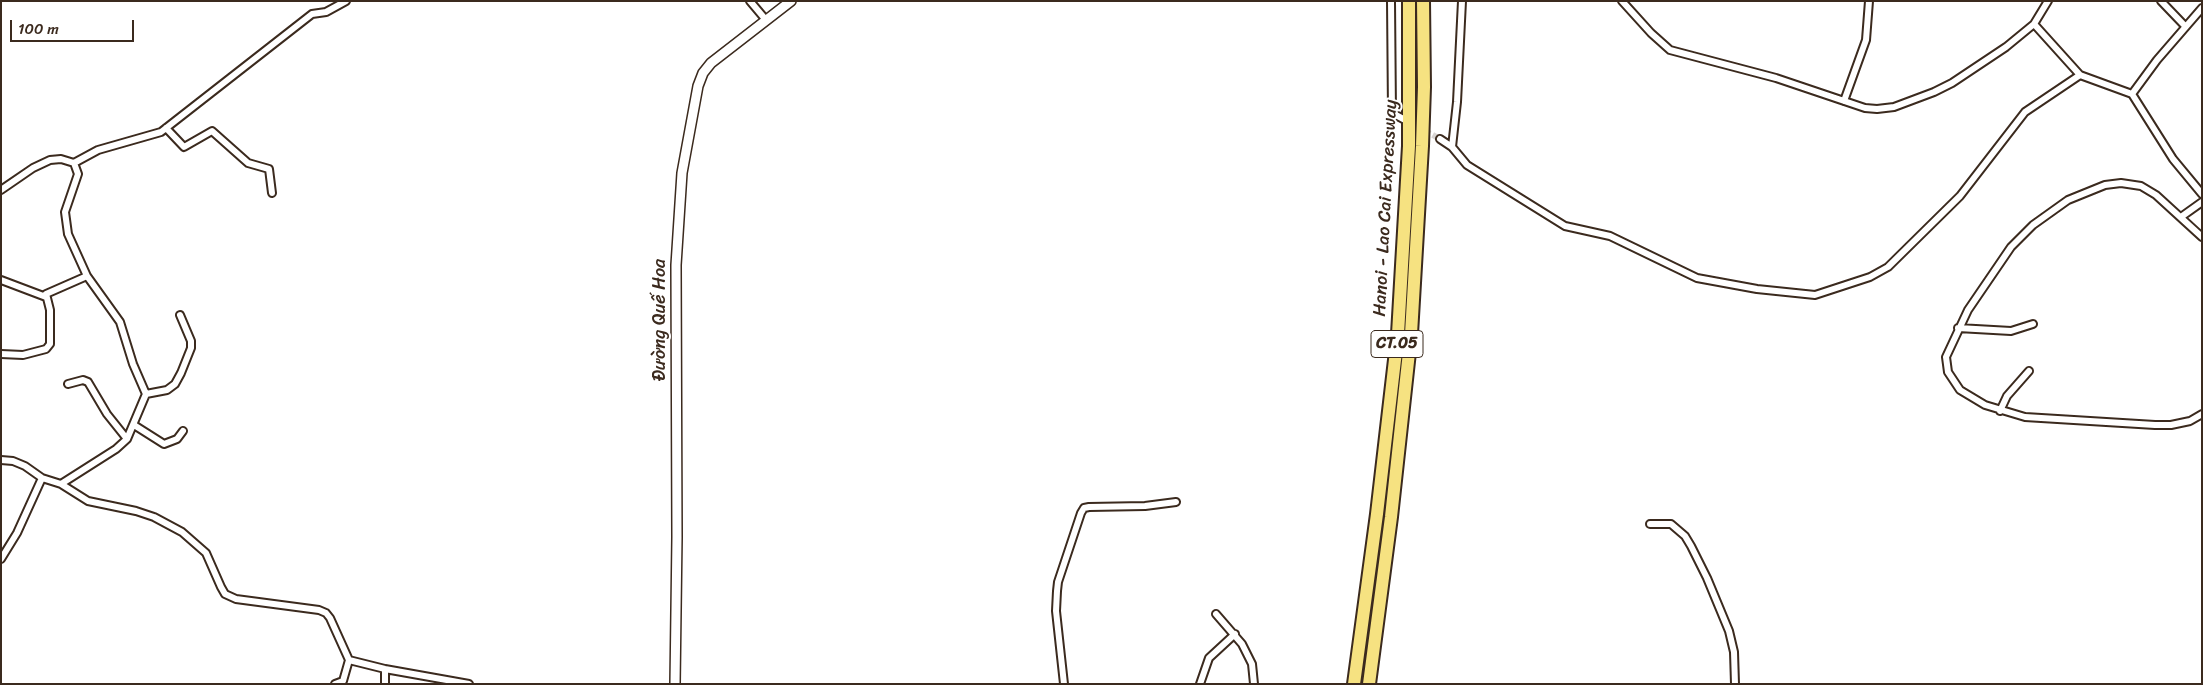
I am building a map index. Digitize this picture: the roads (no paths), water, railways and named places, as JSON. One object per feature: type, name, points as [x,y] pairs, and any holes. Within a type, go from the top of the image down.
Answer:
[{"type":"highway","points":[[1401,1],[1409,64]]},
{"type":"highway","name":"Hanoi - Lao Cai Expressway","points":[[1354,684],[1377,514],[1398,334],[1409,146],[1409,1]]},
{"type":"highway","name":"Hanoi - Lao Cai Expressway","points":[[1369,684],[1391,517],[1411,334],[1424,87],[1423,1]]},
{"type":"street","points":[[1,190],[40,164],[61,159],[74,163],[98,150],[153,136],[166,128],[312,14],[326,12],[346,1]]},
{"type":"street","points":[[750,1],[766,20]]},
{"type":"street","name":"Đường Quế Hoa","points":[[676,684],[678,537],[676,265],[682,173],[698,86],[704,73],[711,63],[791,1]]},
{"type":"street","points":[[1391,1],[1392,113],[1409,122]]},
{"type":"street","points":[[1452,147],[1457,102],[1462,1]]},
{"type":"street","points":[[1622,1],[1651,33],[1670,50],[1776,78],[1865,108],[1881,109],[1934,92],[1986,62],[2034,24],[2048,1]]},
{"type":"street","points":[[1844,101],[1866,40],[1869,1]]},
{"type":"street","points":[[2161,1],[2185,26]]},
{"type":"street","points":[[2132,94],[2185,26],[2202,8]]},
{"type":"street","points":[[2034,24],[2080,75],[2132,94],[2173,159],[2202,194]]},
{"type":"street","points":[[1440,140],[1452,147],[1467,165],[1565,226],[1610,236],[1697,278],[1757,289],[1815,295],[1870,277],[1888,267],[1960,196],[2024,112],[2080,75]]},
{"type":"street","points":[[166,128],[184,147],[212,131],[248,163],[269,170],[272,193]]},
{"type":"street","points":[[61,484],[116,449],[127,439],[146,394],[133,364],[120,322],[87,276],[66,227],[65,212],[78,174],[74,163]]},
{"type":"street","points":[[2202,237],[2152,192],[2132,184],[2105,185],[2068,200],[2032,225],[2011,247],[1975,298],[1958,328],[1946,357],[1948,372],[1960,390],[1975,400],[2025,417],[2043,420],[2155,425],[2182,423],[2202,414]]},
{"type":"street","points":[[2181,217],[2202,202]]},
{"type":"street","points":[[1,354],[30,354],[49,347],[50,310],[46,297],[48,292],[87,276]]},
{"type":"street","points":[[1,280],[46,297]]},
{"type":"street","points":[[146,394],[167,390],[175,384],[181,372],[191,348],[191,342],[180,315]]},
{"type":"street","points":[[1958,328],[2010,331],[2033,324]]},
{"type":"street","points":[[2000,410],[2008,396],[2029,371]]},
{"type":"street","points":[[68,384],[83,380],[88,382],[107,414],[127,439]]},
{"type":"street","points":[[134,425],[164,444],[177,439],[183,431]]},
{"type":"street","points":[[1,460],[13,461],[42,478],[61,484],[88,501],[136,511],[154,517],[182,532],[206,554],[225,594],[236,599],[326,613],[330,618],[348,660],[343,681],[335,684]]},
{"type":"street","points":[[1,558],[17,533],[42,478]]},
{"type":"street","points":[[1064,684],[1056,597],[1058,582],[1084,508],[1136,507],[1176,502]]},
{"type":"street","points":[[1650,524],[1671,524],[1685,536],[1691,546],[1707,578],[1729,631],[1734,652],[1735,684]]},
{"type":"street","points":[[1216,614],[1235,634],[1252,664],[1254,684]]},
{"type":"street","points":[[1200,684],[1209,658],[1235,634]]},
{"type":"street","points":[[348,660],[385,669],[469,684]]},
{"type":"street","points":[[385,669],[385,684]]},
{"type":"tunnel","points":[[1409,122],[1440,139]]}]
